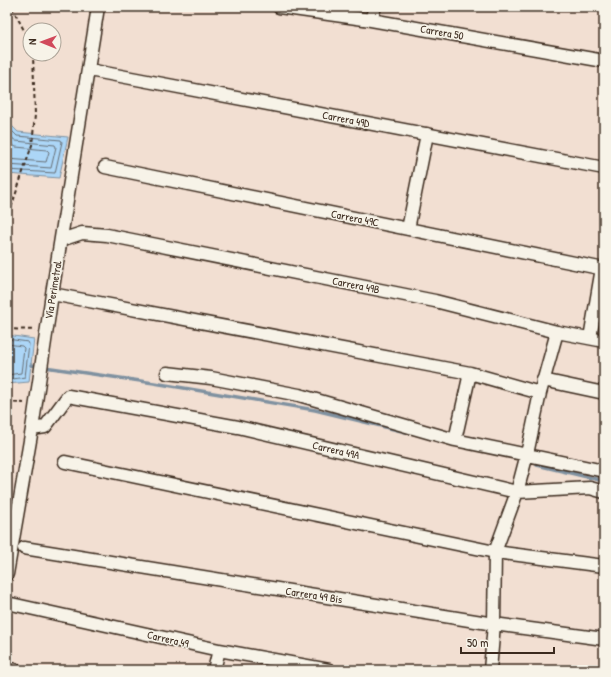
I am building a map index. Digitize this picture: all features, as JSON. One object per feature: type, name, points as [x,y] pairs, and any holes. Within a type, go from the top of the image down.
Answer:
[{"type":"street","name":"Vía Perimetral","points":[[7,574],[32,429],[37,393],[42,334],[52,294],[98,7]]},
{"type":"street","name":"Carrera 50","points":[[278,7],[372,20],[604,61]]},
{"type":"street","points":[[372,20],[375,7]]},
{"type":"street","name":"Carrera 49D","points":[[88,70],[604,168]]},
{"type":"street","points":[[408,229],[427,134]]},
{"type":"street","name":"Carrera 49C","points":[[105,168],[603,269]]},
{"type":"street","name":"Carrera 49B","points":[[61,240],[82,233],[107,235],[435,301],[557,332],[604,341]]},
{"type":"street","points":[[590,338],[603,269]]},
{"type":"street","points":[[52,294],[470,373],[540,393]]},
{"type":"street","points":[[490,670],[494,624],[495,552],[517,492],[543,380],[557,332]]},
{"type":"street","points":[[167,373],[211,378],[299,395],[454,440],[604,471]]},
{"type":"street","points":[[454,440],[470,373]]},
{"type":"street","points":[[543,380],[604,393]]},
{"type":"street","name":"Carrera 49A","points":[[32,429],[45,427],[68,396],[238,427],[517,492],[590,488],[604,492]]},
{"type":"street","points":[[65,462],[495,552],[604,566]]},
{"type":"street","name":"Carrera 49 Bis","points":[[24,548],[494,624],[604,639]]},
{"type":"street","name":"Carrera 49","points":[[7,603],[219,650],[329,670]]},
{"type":"street","points":[[214,670],[219,650]]},
{"type":"street","points":[[7,668],[16,670]]},
{"type":"path","points":[[12,7],[22,26]]},
{"type":"path","points":[[7,228],[11,208],[32,145],[35,116],[33,62]]},
{"type":"path","points":[[7,329],[42,334]]},
{"type":"path","points":[[7,402],[31,404]]},
{"type":"water","points":[[7,121],[18,132],[68,137],[59,178],[7,174]]},
{"type":"water","points":[[7,335],[34,339],[29,382],[7,384]]},
{"type":"waterway","points":[[31,365],[154,383],[315,410],[410,433]]},
{"type":"waterway","points":[[537,465],[604,481]]}]
